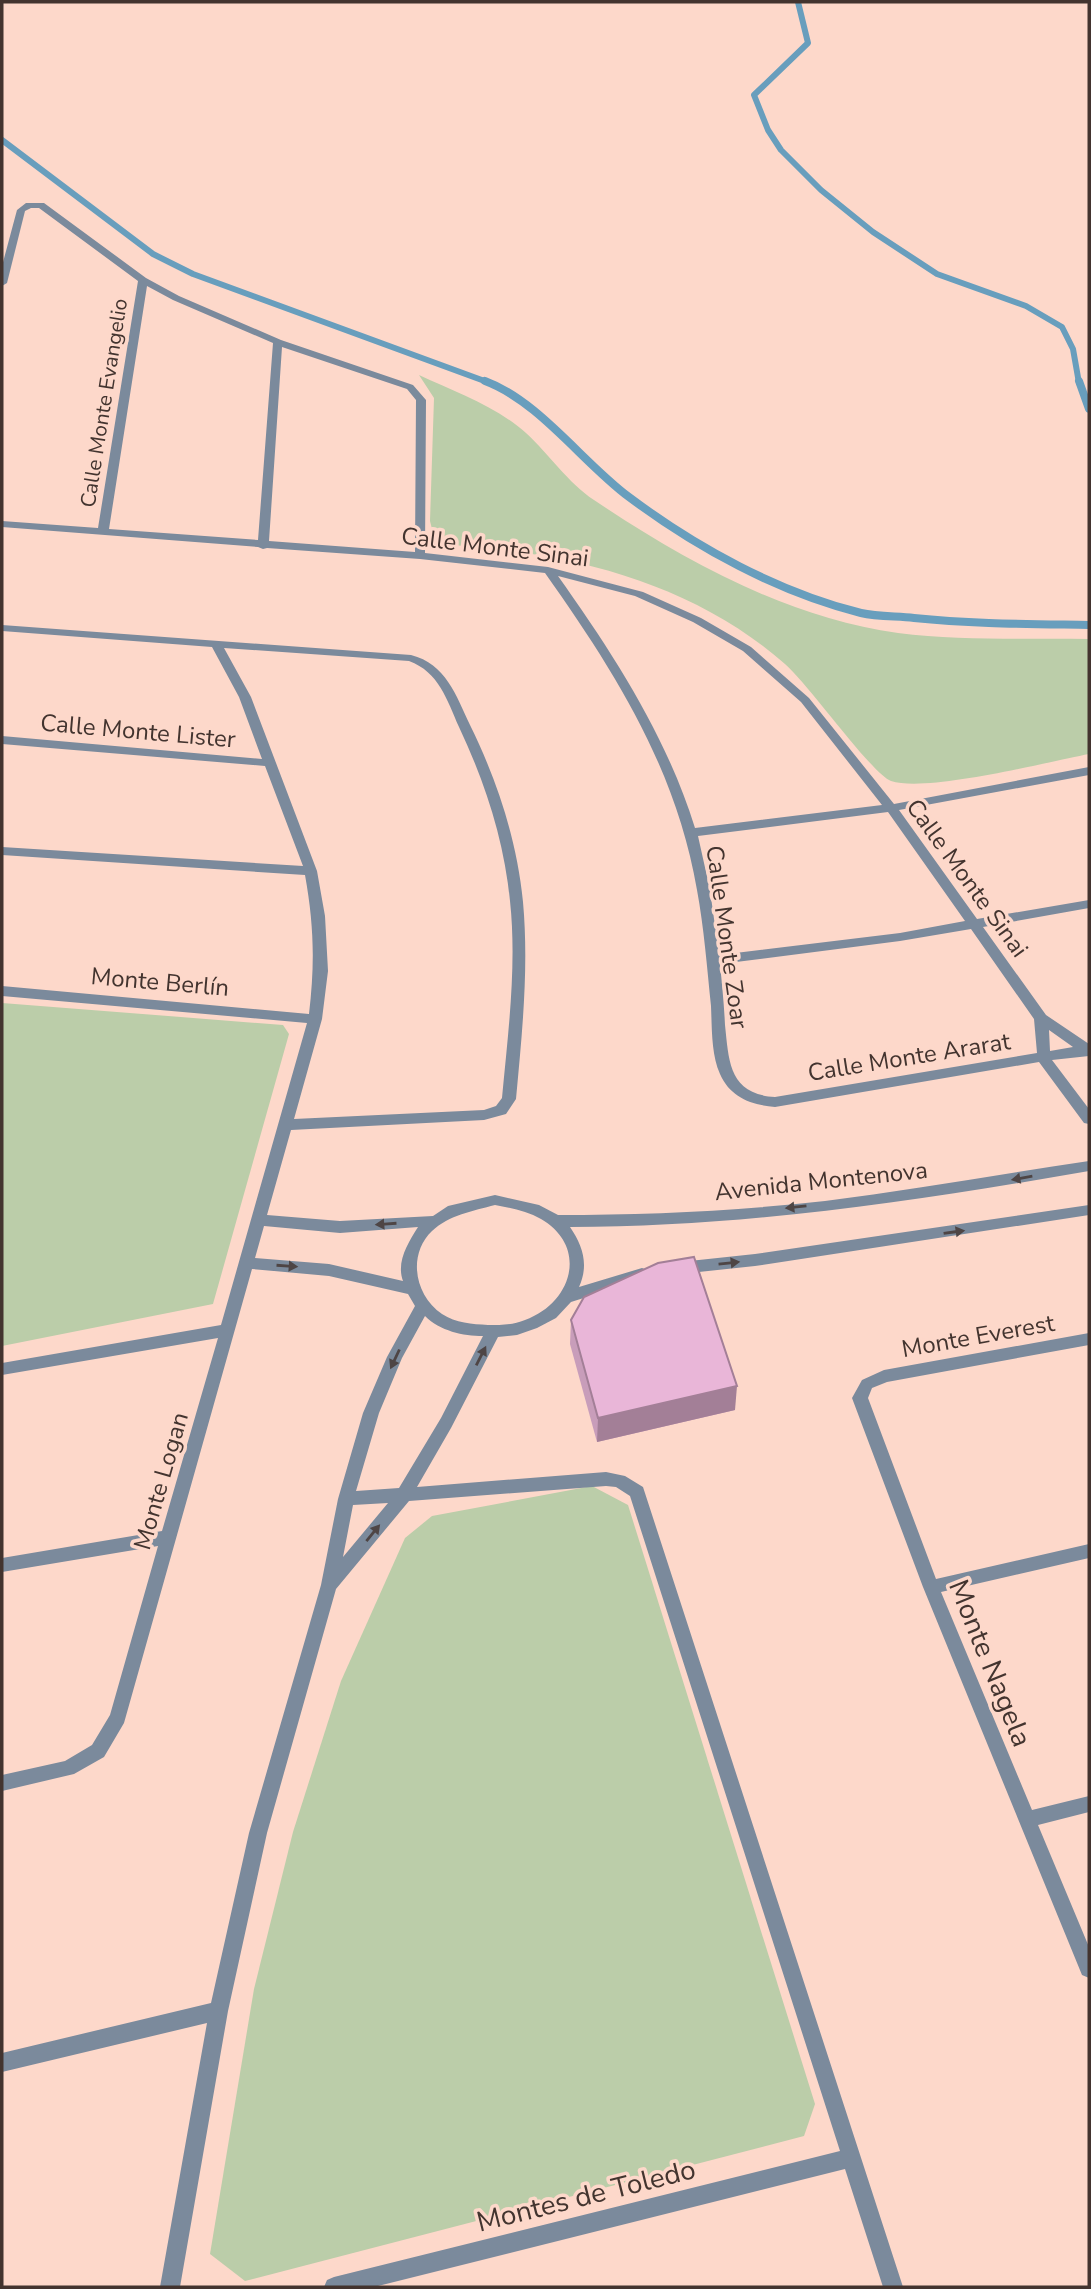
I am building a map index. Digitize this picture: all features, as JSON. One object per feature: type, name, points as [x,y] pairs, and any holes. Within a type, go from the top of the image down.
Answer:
[{"type":"street","points":[[2,283],[20,210],[33,204],[44,206],[143,280],[206,312],[278,342],[415,391],[421,400],[420,556]]},
{"type":"street","name":"Calle Monte Evangelio","points":[[103,533],[143,280]]},
{"type":"street","points":[[262,545],[278,342]]},
{"type":"street","name":"Calle Monte Sinai","points":[[2,524],[420,556],[548,570],[639,594],[697,620],[747,649],[805,701],[891,808],[1041,1018]]},
{"type":"street","name":"Calle Monte Zoar","points":[[548,570],[634,700],[663,760],[691,833],[713,960],[722,1060],[725,1074],[737,1090]]},
{"type":"street","points":[[2,628],[411,658],[429,663],[439,674],[468,732],[498,807],[517,901],[518,1004],[509,1099],[501,1110],[484,1115],[285,1125]]},
{"type":"street","name":"Monte Logan","points":[[2,1783],[68,1768],[98,1751],[118,1717],[315,1019],[321,971],[319,916],[311,871],[245,697],[216,644]]},
{"type":"street","name":"Calle Monte Lister","points":[[2,740],[270,763]]},
{"type":"street","points":[[691,833],[891,808],[1089,772]]},
{"type":"street","points":[[2,851],[311,871]]},
{"type":"street","points":[[713,960],[977,925],[1089,904]]},
{"type":"street","name":"Monte Berlín","points":[[2,991],[315,1019]]},
{"type":"street","points":[[1041,1018],[1089,1050]]},
{"type":"street","points":[[1041,1018],[1044,1059],[1089,1119]]},
{"type":"street","name":"Calle Monte Ararat","points":[[737,1090],[755,1100],[775,1102],[1089,1050]]},
{"type":"street","name":"Avenida Montenova","points":[[556,1222],[635,1223],[901,1197],[1089,1166]]},
{"type":"street","points":[[495,1200],[518,1202],[539,1210],[556,1222],[570,1238],[577,1258],[576,1278],[567,1297],[553,1311],[536,1322],[492,1332],[453,1325],[423,1306],[411,1289],[407,1271],[409,1253],[417,1235],[450,1209],[495,1200]]},
{"type":"street","points":[[567,1297],[661,1270],[755,1261],[1089,1210]]},
{"type":"street","points":[[258,1220],[340,1227],[432,1221]]},
{"type":"street","points":[[246,1263],[329,1270],[411,1289]]},
{"type":"street","points":[[170,2287],[219,2011],[258,1833],[329,1585],[346,1499],[371,1413],[395,1357],[423,1306]]},
{"type":"street","points":[[2,1369],[227,1330]]},
{"type":"street","points":[[329,1585],[403,1496],[446,1423],[492,1332]]},
{"type":"street","name":"Monte Everest","points":[[875,1379],[1089,1339]]},
{"type":"street","name":"Monte Nagela","points":[[875,1379],[862,1391],[861,1408],[931,1587],[1089,1969]]},
{"type":"street","points":[[346,1499],[606,1479],[620,1481],[637,1492],[893,2287]]},
{"type":"street","points":[[2,1565],[168,1537]]},
{"type":"street","points":[[931,1587],[1089,1551]]},
{"type":"street","points":[[1027,1820],[1089,1804]]},
{"type":"street","points":[[2,2063],[219,2011]]},
{"type":"street","name":"Montes de Toledo","points":[[334,2287],[852,2158]]},
{"type":"green space","points":[[419,375],[475,400],[514,423],[585,493],[629,523],[701,565],[777,600],[857,625],[922,636],[1089,639],[1089,754],[958,780],[908,784],[891,781],[870,763],[785,664],[758,642],[698,606],[666,591],[600,568],[532,554],[442,543],[434,537],[430,521],[434,398]]},
{"type":"green space","points":[[2,1003],[283,1025],[289,1034],[213,1304],[2,1346]]},
{"type":"green space","points":[[592,1486],[628,1505],[815,2104],[804,2136],[245,2281],[210,2254],[254,1989],[293,1832],[341,1681],[405,1538],[432,1516]]},
{"type":"building","points":[[694,1257],[737,1386],[598,1418],[571,1320],[584,1297],[658,1263]]},
{"type":"waterway","points":[[798,2],[808,43],[754,95],[768,130],[781,150],[821,190],[873,232],[937,274],[1026,306],[1062,327],[1073,349],[1079,383]]},
{"type":"waterway","points":[[2,140],[153,254],[193,274],[487,382]]},
{"type":"waterway","points":[[1079,381],[1089,409]]},
{"type":"waterway","points":[[487,382],[524,403],[612,483],[655,516],[710,551],[769,581],[830,604],[874,615],[979,623],[1089,625]]}]
